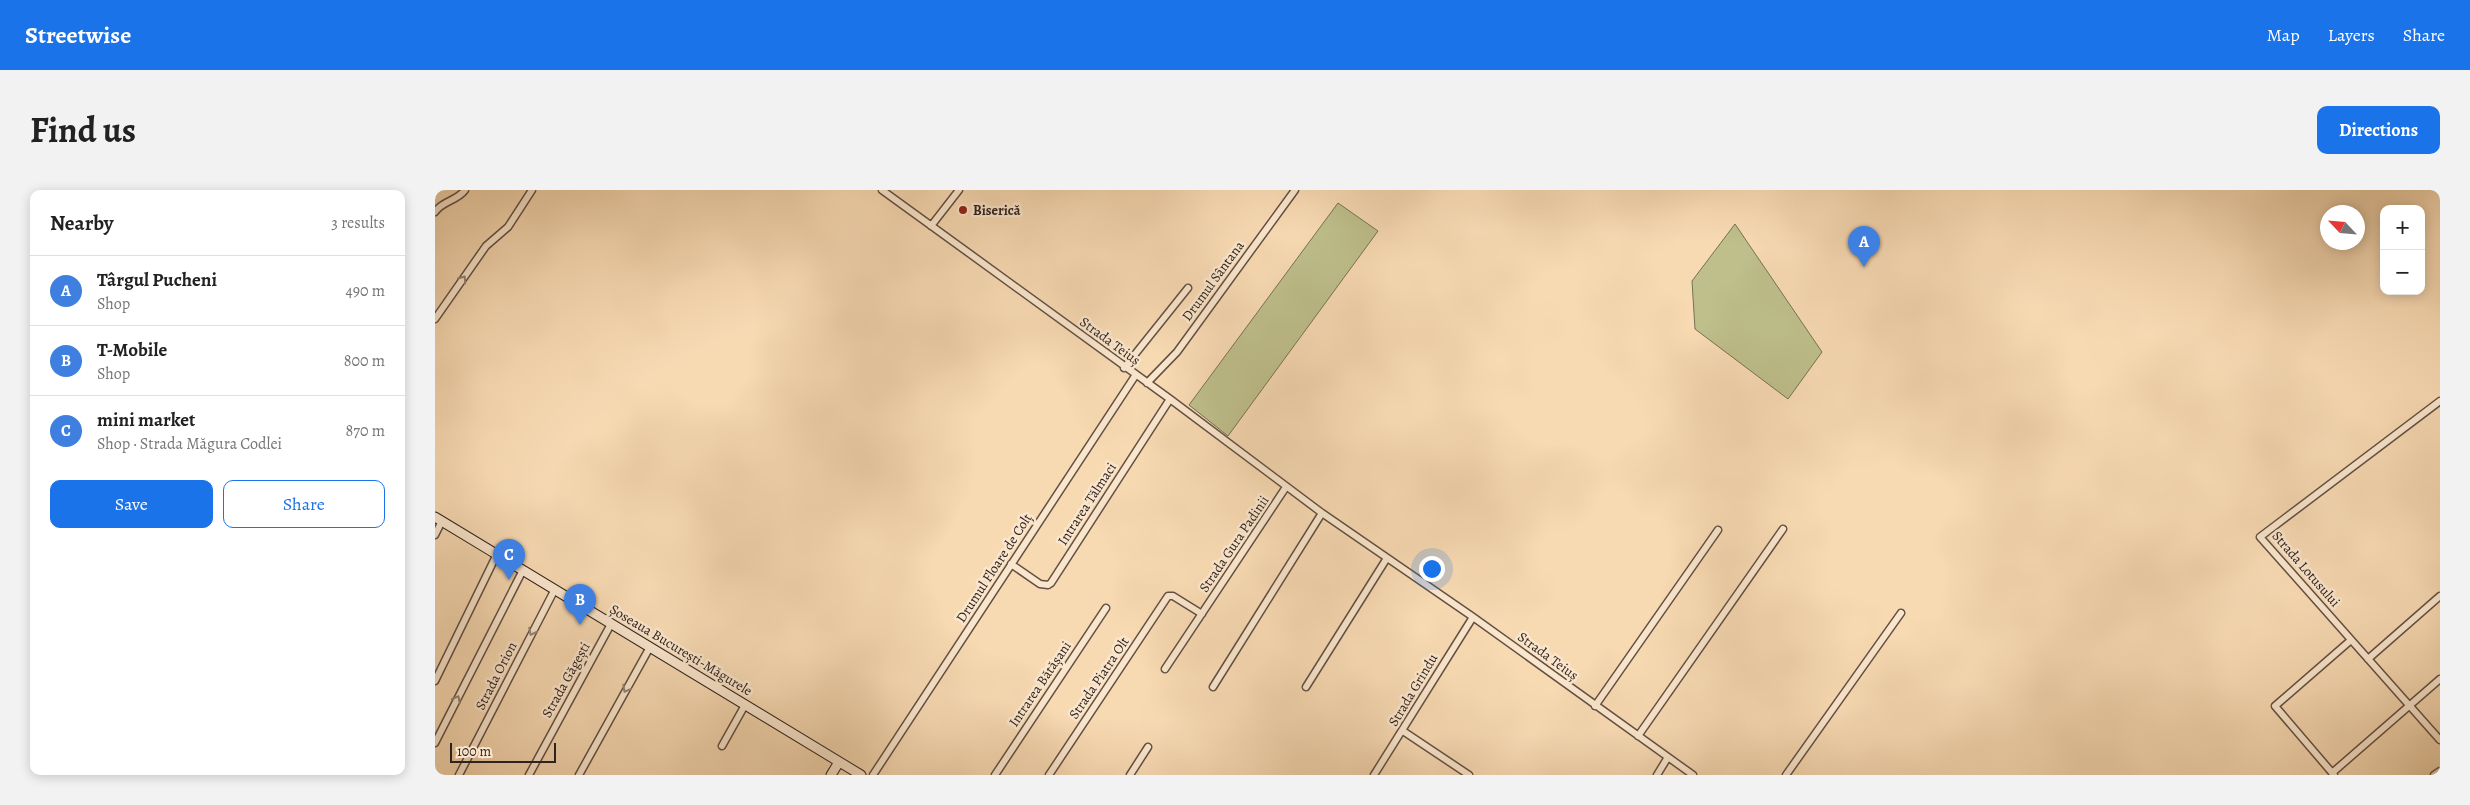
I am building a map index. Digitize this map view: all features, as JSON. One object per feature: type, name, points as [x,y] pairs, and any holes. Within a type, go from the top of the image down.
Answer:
[{"type":"main road","name":"Șoseaua București-Măgurele","points":[[438,519],[861,775]]},
{"type":"main road","points":[[831,775],[839,762]]},
{"type":"street","points":[[436,207],[458,197],[465,190]]},
{"type":"street","points":[[435,319],[486,246],[507,227],[532,190]]},
{"type":"street","name":"Strada Teiuș","points":[[882,190],[1135,376],[1170,399],[1322,513],[1473,617],[1693,775]]},
{"type":"street","points":[[931,226],[959,190]]},
{"type":"street","name":"Drumul Sântana","points":[[1147,383],[1177,352],[1295,190]]},
{"type":"street","points":[[1124,368],[1187,288]]},
{"type":"street","name":"Drumul Floare de Colț","points":[[873,775],[1135,376]]},
{"type":"street","name":"Intrarea Tălmaci","points":[[1011,564],[1039,584],[1048,585],[1051,583],[1170,399]]},
{"type":"street","name":"Strada Lotusului","points":[[2440,401],[2260,537],[2440,740]]},
{"type":"street","name":"Strada Gura Padinii","points":[[1165,669],[1286,487]]},
{"type":"street","points":[[1213,688],[1322,513]]},
{"type":"street","points":[[435,535],[438,519]]},
{"type":"street","points":[[1638,736],[1783,529]]},
{"type":"street","points":[[1595,706],[1718,530]]},
{"type":"street","points":[[435,681],[497,554]]},
{"type":"street","points":[[1306,687],[1387,558]]},
{"type":"street","points":[[435,743],[523,570]]},
{"type":"street","name":"Strada Orion","points":[[459,775],[555,589]]},
{"type":"street","name":"Strada Gura Padinii","points":[[1170,595],[1202,614]]},
{"type":"street","name":"Strada Piatra Olt","points":[[1049,775],[1170,595]]},
{"type":"street","points":[[2367,659],[2440,596]]},
{"type":"street","name":"Intrarea Bătășani","points":[[995,775],[1106,608]]},
{"type":"street","points":[[1786,775],[1901,613]]},
{"type":"street","name":"Strada Grindu","points":[[1375,775],[1473,617]]},
{"type":"street","name":"Strada Găgești","points":[[529,775],[611,624]]},
{"type":"street","points":[[2351,640],[2275,706],[2333,774],[2440,678]]},
{"type":"street","points":[[579,775],[650,647]]},
{"type":"street","points":[[722,746],[745,705]]},
{"type":"street","points":[[1403,731],[1469,775]]},
{"type":"street","points":[[1130,775],[1148,747]]},
{"type":"street","points":[[1657,775],[1668,757]]},
{"type":"street","points":[[2434,775],[2440,771]]},
{"type":"green space","points":[[1338,203],[1378,231],[1228,436],[1189,405]]},
{"type":"green space","points":[[1735,224],[1822,352],[1788,399],[1695,329],[1692,281]]},
{"type":"place","name":"Biserică","points":[[963,210]]},
{"type":"place","name":"Târgul Pucheni","points":[[1864,267]]},
{"type":"place","name":"mini market","points":[[509,580]]},
{"type":"place","name":"T-Mobile","points":[[580,625]]}]
